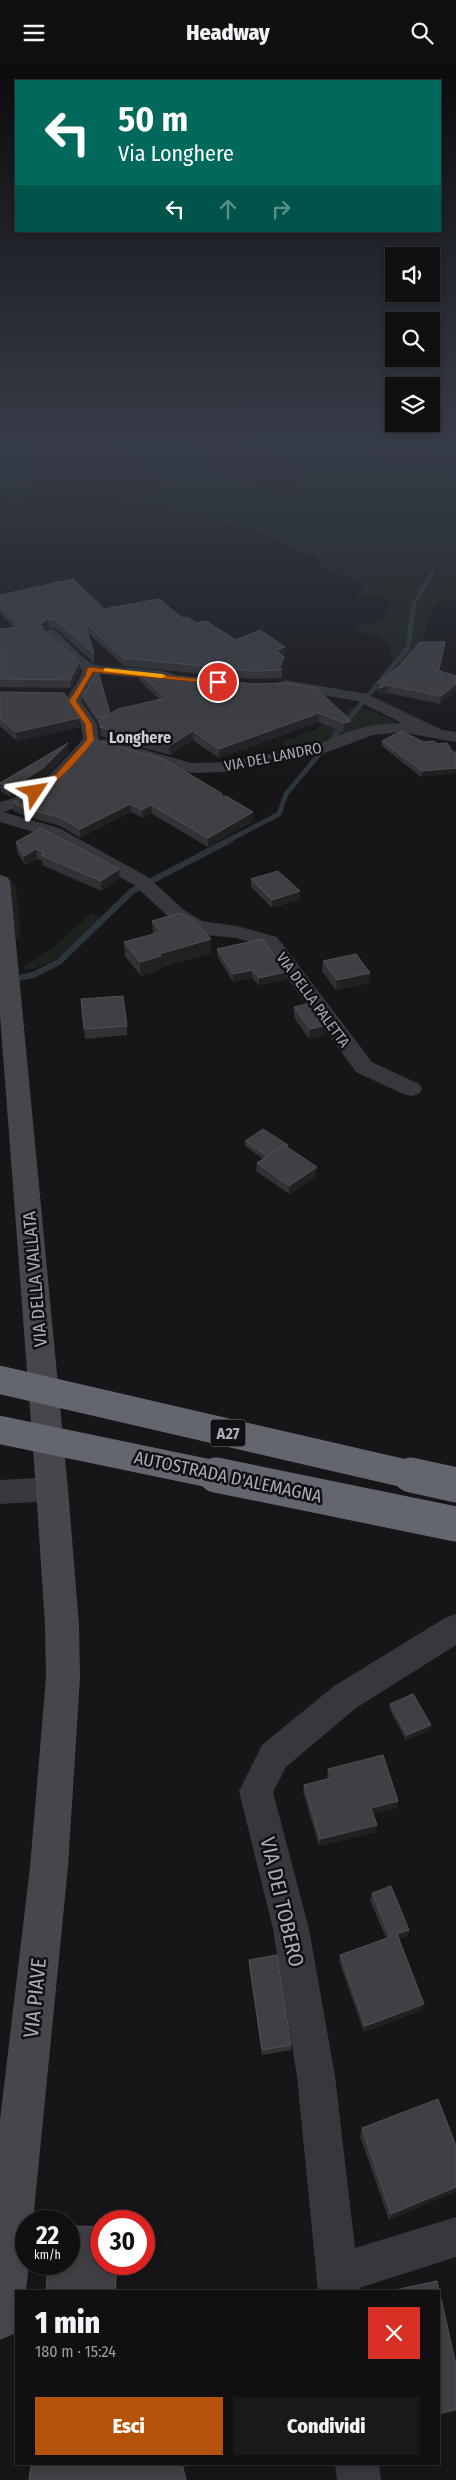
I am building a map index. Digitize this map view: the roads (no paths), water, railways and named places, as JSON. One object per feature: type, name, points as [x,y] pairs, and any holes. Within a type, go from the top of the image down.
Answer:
[{"type":"highway","name":"A27","points":[[0,1380],[456,1485]]},
{"type":"highway","name":"AUTOSTRADA D'ALEMAGNA","points":[[0,1429],[456,1524]]},
{"type":"main road","name":"VIA DELLA VALLATA","points":[[0,881],[52,1489],[62,1625],[63,1678]]},
{"type":"main road","name":"VIA PIAVE","points":[[0,2317],[49,1867],[63,1678]]},
{"type":"street","points":[[50,633],[90,669],[135,672],[184,680]]},
{"type":"street","points":[[0,807],[11,806],[59,776],[91,740],[89,724],[69,695],[89,676],[90,669]]},
{"type":"street","points":[[269,685],[314,689],[362,697],[436,733]]},
{"type":"street","name":"VIA DEL LANDRO","points":[[91,740],[144,753],[191,768],[227,767],[316,751],[353,735],[373,730],[400,727],[456,737]]},
{"type":"street","name":"VIA DELLA PALETTA","points":[[0,816],[52,832],[141,881],[177,914],[195,925],[205,929],[237,933],[270,941],[364,1067],[411,1089]]},
{"type":"street","points":[[0,1492],[52,1489]]},
{"type":"street","name":"VIA DEI TOBERO","points":[[338,2283],[316,2076],[291,1929],[256,1791],[274,1757],[345,1697],[456,1628]]},
{"type":"street","points":[[338,2283],[456,2237]]},
{"type":"street","points":[[357,2465],[359,2480]]},
{"type":"waterway","points":[[412,618],[414,603],[433,572]]},
{"type":"waterway","points":[[227,841],[279,814],[286,794],[408,648],[412,616]]},
{"type":"waterway","points":[[19,978],[33,975],[59,962],[132,891],[230,840]]},
{"type":"district","name":"Longhere","points":[[140,737]]}]
